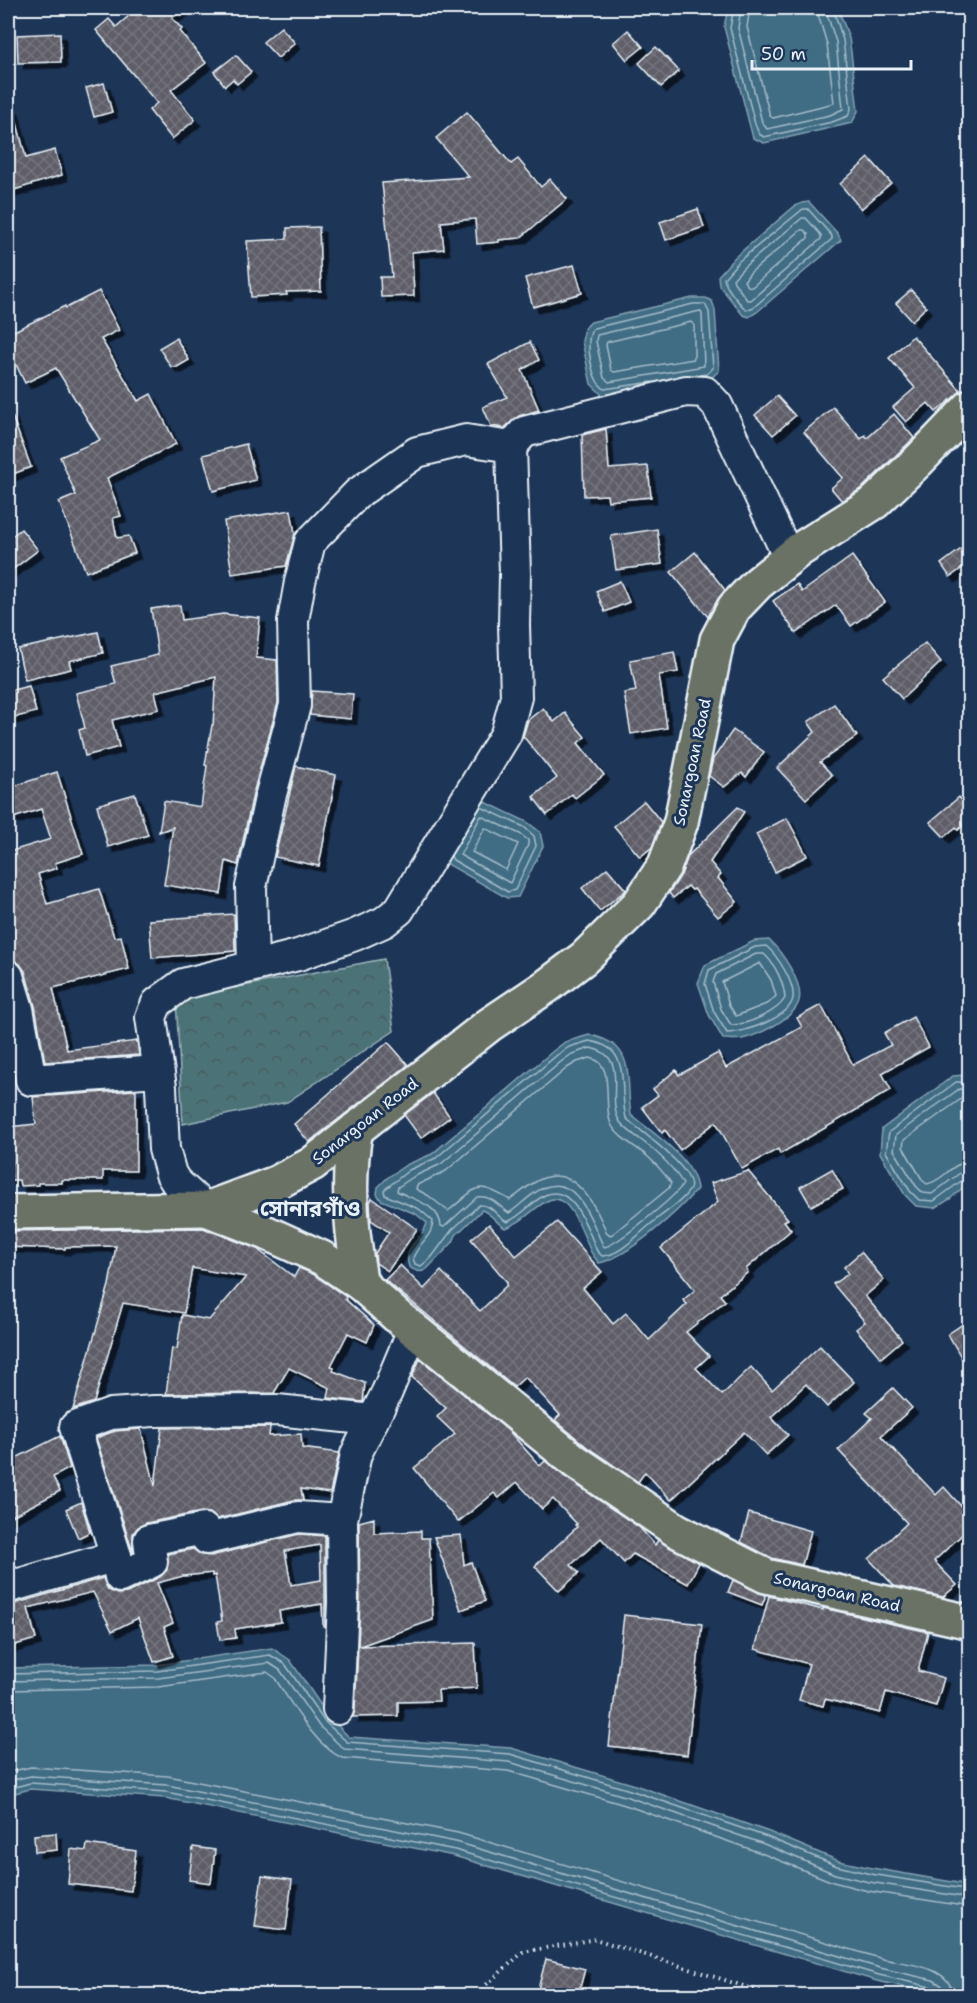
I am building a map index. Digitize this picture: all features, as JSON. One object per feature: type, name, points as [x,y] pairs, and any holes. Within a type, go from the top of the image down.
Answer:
[{"type":"main road","name":"Sonargoan Road","points":[[8,1212],[206,1209],[276,1183],[312,1164],[489,1025],[548,986],[584,958],[639,904],[665,866],[681,822],[717,640],[734,608],[744,595],[789,558],[875,502],[969,407]]},
{"type":"main road","points":[[356,1129],[351,1154],[353,1244],[361,1284]]},
{"type":"main road","name":"Sonargoan Road","points":[[206,1209],[322,1258],[361,1284],[413,1330],[576,1462],[676,1530],[766,1576],[969,1622]]},
{"type":"street","points":[[206,1209],[176,1182],[171,1174],[164,1149],[151,1017],[157,1003],[183,984],[298,955],[355,935],[384,922],[399,910],[506,734],[516,697],[514,625],[516,574],[511,447],[524,432],[686,390],[705,392],[717,405],[789,558]]},
{"type":"street","points":[[253,966],[251,887],[270,798],[295,705],[293,621],[310,542],[358,493],[417,453],[466,440],[511,447]]},
{"type":"street","points":[[8,976],[18,1009],[31,1080],[158,1071]]},
{"type":"street","points":[[338,1709],[343,1603],[342,1520],[357,1454],[413,1330]]},
{"type":"street","points":[[342,1520],[298,1517],[207,1539],[204,1529],[149,1540],[152,1562],[120,1578],[116,1556],[75,1427],[111,1414],[154,1411],[277,1410],[373,1420]]},
{"type":"street","points":[[8,1581],[9,1587],[116,1556]]},
{"type":"path","points":[[483,1995],[486,1985],[523,1952],[595,1939],[775,1995]]},
{"type":"green space","points":[[384,959],[394,1031],[287,1102],[183,1124],[176,999]]},
{"type":"water","points":[[728,8],[838,8],[849,38],[851,52],[858,111],[852,123],[764,143],[753,138],[724,27]]},
{"type":"water","points":[[809,202],[841,240],[757,312],[749,317],[743,315],[719,285],[718,276],[735,257],[795,206]]},
{"type":"water","points":[[692,298],[706,298],[712,301],[715,310],[719,371],[710,379],[603,396],[591,384],[582,341],[585,328],[591,322]]},
{"type":"water","points":[[479,799],[527,822],[540,832],[543,846],[518,897],[507,898],[445,861]]},
{"type":"water","points":[[769,940],[785,959],[795,977],[800,994],[796,1008],[783,1020],[757,1034],[742,1039],[723,1039],[709,1015],[698,983],[705,965],[754,941]]},
{"type":"water","points":[[589,1035],[615,1046],[622,1055],[628,1076],[631,1115],[681,1157],[689,1167],[697,1189],[665,1221],[638,1243],[611,1259],[599,1263],[591,1252],[576,1218],[564,1203],[557,1199],[543,1203],[505,1228],[482,1210],[456,1235],[453,1242],[425,1271],[416,1271],[409,1267],[410,1248],[427,1223],[416,1214],[381,1200],[377,1194],[378,1187],[406,1165],[432,1154],[565,1042]]},
{"type":"water","points":[[965,1075],[970,1078],[969,1182],[950,1199],[935,1208],[916,1206],[905,1195],[880,1153],[882,1129],[953,1076]]},
{"type":"water","points":[[272,1648],[290,1660],[329,1717],[349,1737],[511,1748],[632,1784],[769,1832],[839,1861],[969,1885],[969,1995],[942,1995],[877,1981],[454,1856],[165,1798],[30,1789],[8,1795],[8,1668],[157,1665]]},
{"type":"building","points":[[138,8],[186,8],[172,18],[206,63],[171,90],[195,120],[172,139],[149,110],[157,103],[96,30],[109,19],[116,27]]},
{"type":"building","points":[[281,27],[295,43],[278,58],[263,42]]},
{"type":"building","points":[[628,30],[643,47],[627,60],[613,43]]},
{"type":"building","points":[[60,33],[61,62],[18,63],[17,35]]},
{"type":"building","points":[[656,47],[679,71],[661,87],[639,63]]},
{"type":"building","points":[[236,55],[251,72],[237,84],[233,79],[225,86],[214,72]]},
{"type":"building","points":[[104,83],[112,112],[94,117],[86,88]]},
{"type":"building","points":[[13,108],[26,158],[55,150],[62,175],[8,192],[8,109]]},
{"type":"building","points":[[467,112],[511,164],[518,159],[541,187],[550,179],[567,199],[520,238],[499,240],[499,242],[477,244],[475,219],[441,222],[444,249],[412,252],[414,296],[381,297],[380,277],[392,277],[382,183],[469,177],[436,138]]},
{"type":"building","points":[[869,158],[891,183],[861,209],[840,184]]},
{"type":"building","points":[[698,209],[704,227],[666,240],[660,222]]},
{"type":"building","points":[[319,227],[321,291],[286,292],[287,295],[251,297],[247,241],[287,239],[287,228]]},
{"type":"building","points":[[574,265],[582,293],[533,307],[525,278]]},
{"type":"building","points":[[911,290],[926,307],[912,321],[896,303]]},
{"type":"building","points":[[99,291],[119,330],[101,339],[138,401],[151,394],[176,444],[107,478],[121,516],[113,518],[117,538],[129,536],[135,553],[86,572],[59,502],[76,495],[60,457],[100,440],[56,368],[25,383],[8,348],[8,334]]},
{"type":"building","points":[[913,336],[961,391],[936,412],[928,403],[906,422],[893,407],[915,388],[889,358]]},
{"type":"building","points":[[176,338],[189,360],[177,367],[171,367],[159,348]]},
{"type":"building","points":[[530,342],[539,360],[522,370],[539,410],[519,416],[504,428],[491,426],[483,407],[507,397],[488,364]]},
{"type":"building","points":[[777,396],[795,416],[773,435],[755,415]]},
{"type":"building","points":[[833,407],[861,439],[865,435],[867,438],[894,414],[914,438],[863,487],[842,501],[831,488],[843,478],[804,432]]},
{"type":"building","points":[[8,409],[31,467],[8,476]]},
{"type":"building","points":[[606,429],[609,469],[648,466],[651,497],[608,501],[607,495],[584,496],[582,435]]},
{"type":"building","points":[[246,444],[256,480],[213,491],[203,455]]},
{"type":"building","points":[[291,510],[295,534],[286,566],[232,574],[224,521]]},
{"type":"building","points":[[21,529],[38,550],[8,573],[8,539]]},
{"type":"building","points":[[657,529],[662,564],[616,570],[611,536]]},
{"type":"building","points":[[961,549],[969,563],[950,577],[941,564]]},
{"type":"building","points":[[695,552],[725,590],[708,617],[671,572]]},
{"type":"building","points":[[852,556],[885,602],[851,626],[836,605],[796,633],[773,601],[797,584],[802,592]]},
{"type":"building","points":[[620,581],[629,602],[605,612],[596,591]]},
{"type":"building","points":[[180,605],[182,620],[223,614],[260,618],[256,658],[277,660],[278,703],[253,794],[238,865],[226,861],[221,894],[164,885],[173,827],[159,832],[164,801],[201,807],[207,766],[205,765],[213,725],[216,677],[155,692],[159,709],[112,720],[119,747],[85,756],[79,730],[85,728],[76,693],[116,684],[111,666],[158,655],[151,609]]},
{"type":"building","points":[[98,632],[103,653],[69,661],[71,669],[25,680],[18,649]]},
{"type":"building","points":[[925,643],[941,662],[902,699],[883,677]]},
{"type":"building","points":[[674,652],[678,672],[659,675],[667,728],[631,734],[624,693],[636,691],[630,660]]},
{"type":"building","points":[[29,686],[36,712],[8,719],[8,691]]},
{"type":"building","points":[[312,691],[353,694],[351,719],[310,715]]},
{"type":"building","points":[[834,704],[857,736],[820,762],[832,775],[806,799],[777,768],[815,732],[808,722]]},
{"type":"building","points":[[543,708],[554,722],[565,713],[585,737],[578,743],[604,775],[575,798],[572,794],[547,815],[533,797],[557,778],[523,736],[528,720]]},
{"type":"building","points":[[733,730],[764,752],[746,777],[742,773],[724,787],[709,776],[713,759]]},
{"type":"building","points":[[296,766],[336,775],[319,866],[275,857]]},
{"type":"building","points":[[57,772],[83,854],[55,863],[57,868],[38,874],[47,904],[99,889],[114,937],[121,936],[129,969],[53,988],[67,1050],[137,1041],[139,1055],[45,1062],[35,1006],[25,971],[14,960],[11,951],[8,952],[8,852],[51,839],[41,809],[13,818],[8,800],[8,788]]},
{"type":"building","points":[[135,794],[148,835],[108,847],[97,805]]},
{"type":"building","points":[[959,797],[969,809],[969,820],[958,830],[956,827],[944,837],[930,822]]},
{"type":"building","points":[[644,801],[661,822],[652,847],[640,857],[614,826]]},
{"type":"building","points":[[738,807],[744,812],[710,862],[721,875],[718,878],[737,902],[718,917],[694,889],[688,886],[673,898],[669,893],[681,875],[688,856]]},
{"type":"building","points":[[787,818],[807,856],[775,872],[756,834]]},
{"type":"building","points":[[607,868],[626,890],[600,911],[582,888]]},
{"type":"building","points":[[234,914],[235,951],[152,958],[149,920]]},
{"type":"building","points":[[821,1005],[853,1065],[891,1045],[884,1033],[913,1017],[929,1047],[882,1073],[891,1090],[780,1154],[778,1149],[742,1169],[716,1122],[680,1150],[665,1130],[662,1133],[642,1107],[658,1095],[653,1089],[676,1070],[679,1075],[718,1053],[726,1068],[802,1027],[797,1018]]},
{"type":"building","points":[[388,1042],[408,1065],[309,1142],[294,1124]]},
{"type":"building","points":[[136,1090],[136,1171],[103,1171],[103,1180],[62,1180],[62,1183],[38,1183],[38,1185],[20,1186],[19,1180],[8,1180],[8,1127],[36,1124],[33,1097]]},
{"type":"building","points":[[433,1093],[450,1117],[421,1138],[404,1115]]},
{"type":"building","points":[[832,1169],[843,1189],[811,1206],[800,1187]]},
{"type":"building","points":[[748,1171],[788,1219],[784,1221],[791,1230],[746,1269],[748,1272],[720,1295],[725,1301],[686,1332],[709,1356],[696,1368],[722,1395],[751,1367],[772,1390],[820,1346],[854,1382],[827,1407],[806,1384],[771,1417],[788,1435],[766,1455],[744,1432],[671,1500],[645,1472],[638,1482],[587,1447],[555,1420],[560,1415],[525,1377],[514,1387],[385,1280],[400,1265],[424,1289],[441,1271],[480,1311],[507,1285],[507,1282],[471,1239],[489,1224],[516,1256],[557,1222],[602,1272],[583,1288],[613,1324],[626,1313],[649,1340],[687,1304],[683,1300],[695,1290],[661,1248],[718,1202],[711,1183]]},
{"type":"building","points":[[372,1198],[417,1229],[388,1271],[376,1263],[375,1253],[389,1232],[371,1220],[370,1202]]},
{"type":"building","points":[[203,1228],[257,1249],[294,1277],[299,1268],[313,1274],[346,1297],[345,1299],[374,1325],[367,1342],[348,1333],[331,1366],[334,1367],[333,1371],[365,1383],[363,1402],[328,1398],[330,1388],[289,1368],[274,1393],[166,1394],[172,1348],[177,1349],[182,1315],[209,1320],[246,1277],[192,1268],[184,1313],[123,1303],[94,1402],[73,1409],[109,1285],[116,1246],[65,1247],[65,1249],[8,1247],[8,1231]]},
{"type":"building","points":[[861,1252],[884,1280],[865,1296],[902,1340],[881,1358],[856,1329],[865,1322],[833,1284],[848,1274],[844,1267]]},
{"type":"building","points":[[969,1320],[969,1371],[948,1334]]},
{"type":"building","points":[[420,1359],[509,1431],[540,1466],[545,1461],[640,1528],[655,1545],[658,1540],[699,1563],[688,1584],[633,1554],[624,1563],[601,1538],[571,1565],[579,1573],[559,1591],[535,1566],[577,1527],[575,1525],[577,1524],[553,1499],[542,1509],[517,1482],[499,1498],[494,1493],[458,1522],[414,1468],[455,1434],[437,1417],[446,1408],[412,1377]]},
{"type":"building","points":[[893,1388],[912,1408],[881,1436],[936,1495],[944,1487],[969,1515],[969,1528],[934,1561],[957,1585],[943,1597],[894,1586],[869,1559],[907,1523],[838,1450],[872,1418],[866,1413]]},
{"type":"building","points":[[270,1427],[269,1436],[301,1434],[302,1448],[339,1453],[330,1493],[301,1489],[303,1500],[294,1500],[217,1519],[210,1513],[201,1512],[146,1523],[133,1533],[133,1552],[96,1438],[115,1431],[141,1429],[155,1486],[162,1428]]},
{"type":"building","points":[[60,1436],[70,1468],[53,1477],[60,1491],[8,1518],[8,1462]]},
{"type":"building","points":[[81,1502],[90,1532],[78,1538],[66,1509]]},
{"type":"building","points":[[749,1513],[811,1531],[802,1565],[772,1558],[741,1542]]},
{"type":"building","points":[[374,1518],[374,1533],[421,1531],[421,1538],[429,1538],[433,1620],[360,1646],[475,1643],[477,1688],[438,1690],[439,1701],[398,1702],[398,1716],[353,1717],[360,1604],[359,1522]]},
{"type":"building","points":[[299,1534],[325,1536],[325,1626],[323,1626],[322,1604],[279,1611],[281,1622],[235,1629],[236,1638],[220,1640],[217,1622],[222,1621],[215,1575],[212,1576],[212,1573],[183,1576],[157,1583],[173,1623],[164,1627],[173,1656],[154,1662],[138,1618],[112,1631],[93,1592],[28,1608],[36,1639],[8,1647],[8,1604],[103,1578],[108,1590],[118,1594],[127,1593],[160,1577],[167,1570],[168,1554],[193,1549],[202,1555],[211,1556]],"holes":[[[320,1545],[321,1580],[291,1585],[285,1551]]]},
{"type":"building","points":[[461,1535],[464,1565],[471,1562],[485,1601],[461,1610],[434,1537]]},
{"type":"building","points":[[733,1580],[766,1595],[762,1605],[728,1592]]},
{"type":"building","points":[[769,1596],[928,1632],[918,1671],[944,1678],[936,1706],[886,1692],[880,1713],[825,1699],[823,1706],[799,1700],[809,1664],[755,1649]]},
{"type":"building","points":[[624,1615],[702,1624],[687,1755],[609,1746]]},
{"type":"building","points":[[56,1833],[57,1850],[35,1852],[34,1835]]},
{"type":"building","points":[[87,1844],[136,1851],[131,1891],[68,1884],[71,1849],[86,1851]]},
{"type":"building","points":[[193,1847],[215,1850],[211,1883],[189,1880]]},
{"type":"building","points":[[262,1876],[292,1880],[286,1930],[255,1926]]},
{"type":"building","points":[[546,1959],[585,1969],[578,1995],[563,1995],[538,1989]]},
{"type":"district","name":"সোনারগাঁও","points":[[310,1208]]}]
